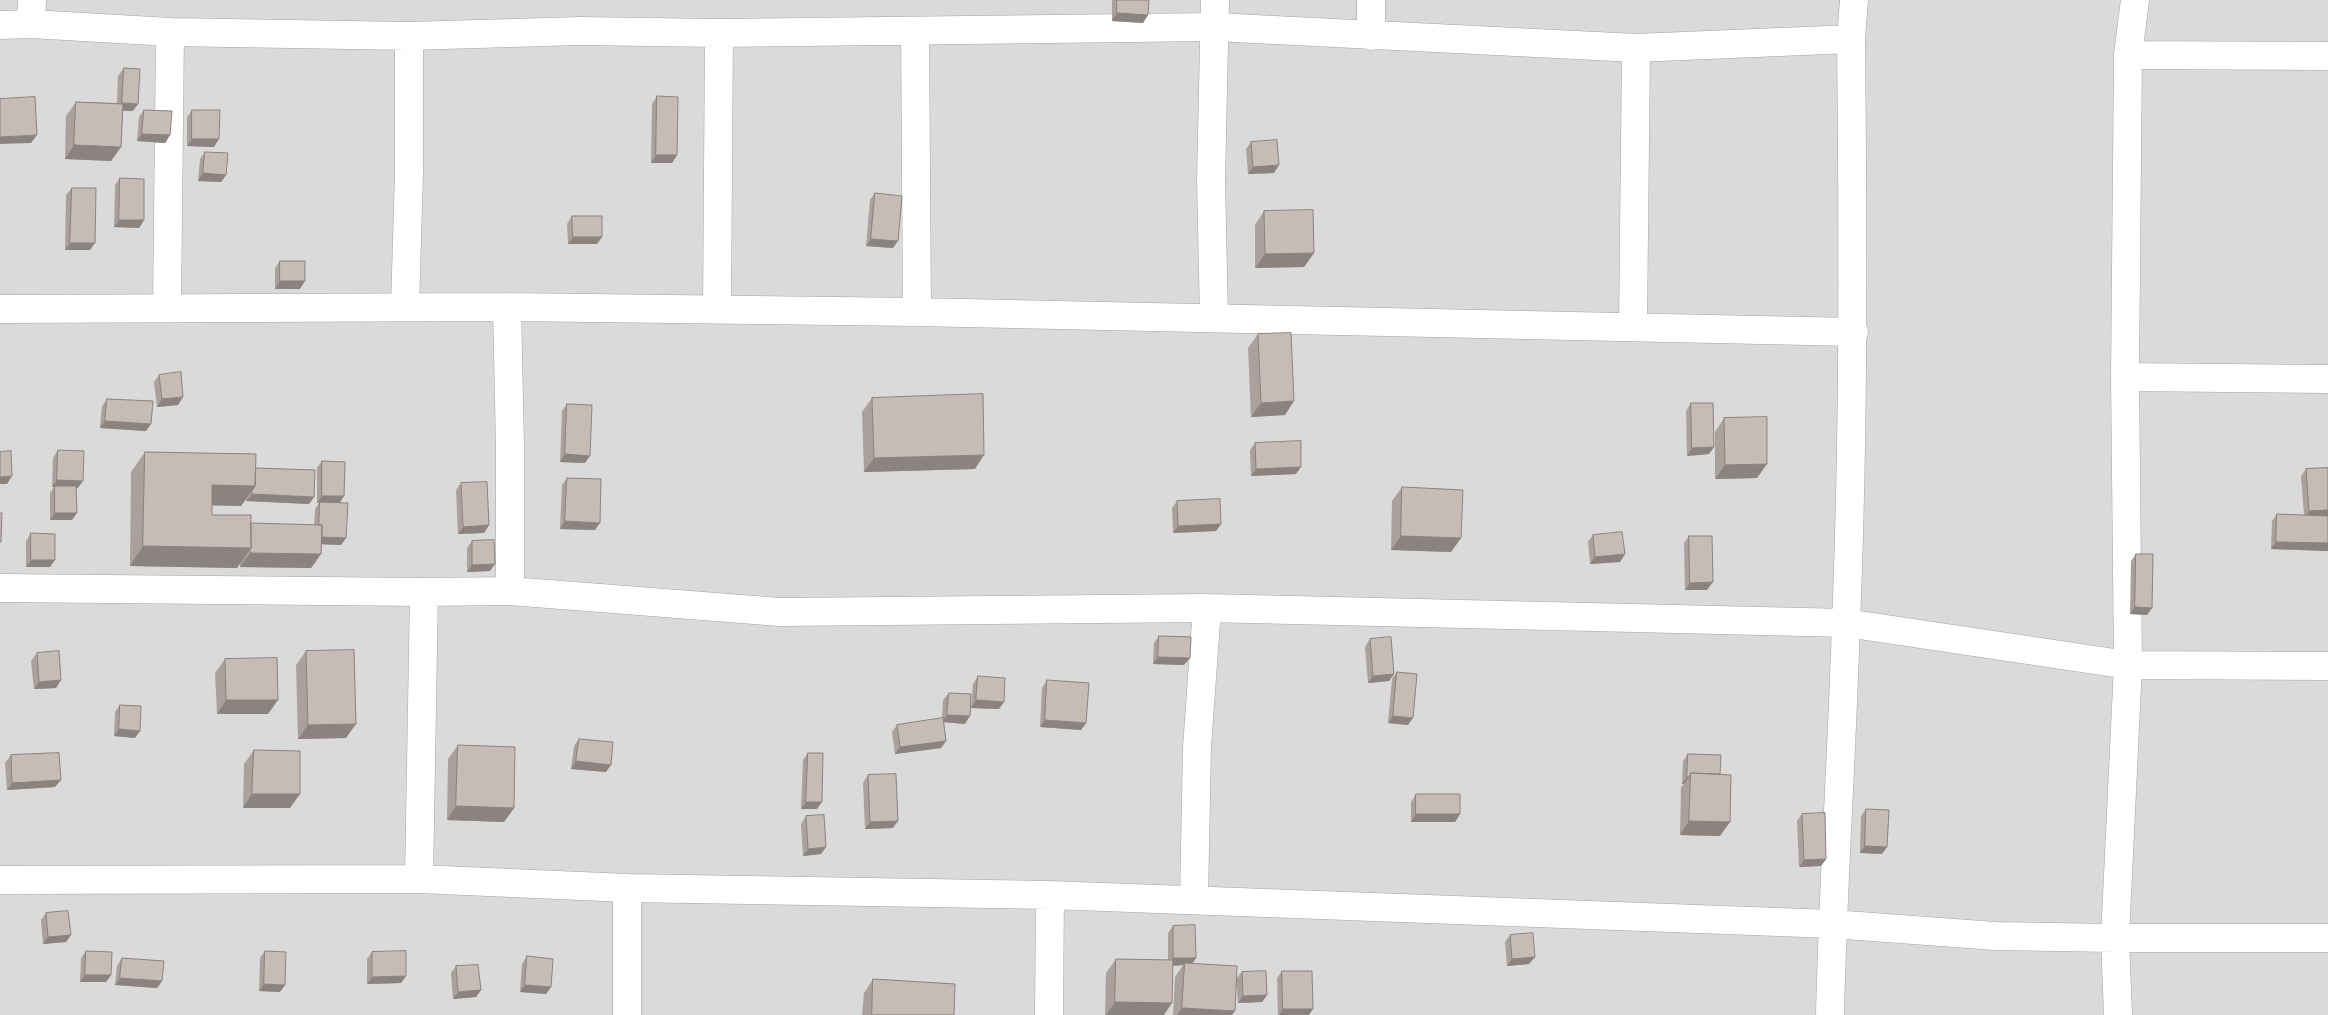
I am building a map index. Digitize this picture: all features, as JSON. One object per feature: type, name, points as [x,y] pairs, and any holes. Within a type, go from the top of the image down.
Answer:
[{"type":"street","points":[[1214,318],[1211,180],[1215,0]]},
{"type":"street","points":[[1371,36],[1372,0]]},
{"type":"street","points":[[1830,1015],[1832,924],[1846,622],[1854,332],[1851,39],[1854,0]]},
{"type":"street","points":[[2118,1015],[2115,938],[2128,665],[2125,376],[2128,55],[2135,0]]},
{"type":"street","points":[[0,25],[32,12],[170,32],[410,36],[580,31],[719,33],[1214,27],[1636,48],[1851,39]]},
{"type":"street","points":[[915,31],[918,312]]},
{"type":"street","points":[[167,308],[170,32]]},
{"type":"street","points":[[717,310],[719,33]]},
{"type":"street","points":[[405,307],[409,173],[410,36]]},
{"type":"street","points":[[1633,327],[1636,48]]},
{"type":"street","points":[[2128,55],[2328,56]]},
{"type":"street","points":[[0,310],[507,307],[918,312],[1854,332]]},
{"type":"street","points":[[507,307],[510,447],[510,591]]},
{"type":"street","points":[[2125,376],[2328,379]]},
{"type":"street","points":[[0,588],[424,592],[510,591],[780,612],[1207,608],[1846,622],[2128,665],[2328,666]]},
{"type":"street","points":[[419,879],[424,592]]},
{"type":"street","points":[[1194,899],[1198,746],[1207,608]]},
{"type":"street","points":[[0,880],[419,879],[627,888],[1194,899],[1832,924],[1995,936],[2328,938]]},
{"type":"street","points":[[627,888],[627,1015]]},
{"type":"street","points":[[1050,895],[1050,1015]]},
{"type":"shaded area","points":[[0,0],[2328,0],[2328,1015],[0,1015]]},
{"type":"building","points":[[1117,0],[1149,0],[1148,15],[1117,13]]},
{"type":"building","points":[[124,68],[140,69],[138,104],[122,103]]},
{"type":"building","points":[[657,96],[678,97],[677,155],[656,155]]},
{"type":"building","points":[[35,97],[37,135],[0,137],[0,99]]},
{"type":"building","points":[[76,102],[123,104],[121,147],[74,145]]},
{"type":"building","points":[[144,110],[172,111],[170,135],[142,134]]},
{"type":"building","points":[[192,110],[220,110],[219,139],[192,139]]},
{"type":"building","points":[[1277,140],[1279,165],[1253,167],[1251,142]]},
{"type":"building","points":[[205,152],[228,153],[226,175],[203,173]]},
{"type":"building","points":[[120,178],[144,179],[144,220],[119,220]]},
{"type":"building","points":[[72,188],[96,188],[95,243],[70,243]]},
{"type":"building","points":[[875,193],[902,196],[898,241],[871,239]]},
{"type":"building","points":[[1313,210],[1314,253],[1265,254],[1264,211]]},
{"type":"building","points":[[572,216],[602,216],[602,237],[573,237]]},
{"type":"building","points":[[280,261],[305,261],[305,281],[280,281]]},
{"type":"building","points":[[1291,333],[1294,401],[1261,403],[1258,334]]},
{"type":"building","points":[[181,372],[183,397],[162,399],[159,375]]},
{"type":"building","points":[[983,394],[984,455],[874,458],[872,398]]},
{"type":"building","points":[[107,399],[153,401],[151,424],[105,421]]},
{"type":"building","points":[[1691,403],[1713,403],[1714,447],[1692,448]]},
{"type":"building","points":[[567,404],[592,405],[590,456],[565,454]]},
{"type":"building","points":[[1767,417],[1767,464],[1725,465],[1724,418]]},
{"type":"building","points":[[1301,441],[1301,467],[1256,469],[1255,443]]},
{"type":"building","points":[[58,450],[84,451],[83,481],[57,480]]},
{"type":"building","points":[[11,451],[12,476],[0,477],[0,452]]},
{"type":"building","points":[[145,452],[256,454],[255,486],[212,485],[212,515],[251,515],[251,548],[143,546]]},
{"type":"building","points":[[322,461],[345,462],[344,496],[322,496]]},
{"type":"building","points":[[256,468],[315,470],[314,497],[252,494],[255,486]]},
{"type":"building","points":[[2328,468],[2328,510],[2309,511],[2306,469]]},
{"type":"building","points":[[567,478],[601,479],[600,523],[565,521]]},
{"type":"building","points":[[487,482],[489,525],[463,527],[461,483]]},
{"type":"building","points":[[55,486],[76,486],[77,513],[55,513]]},
{"type":"building","points":[[1402,487],[1463,490],[1461,538],[1401,536]]},
{"type":"building","points":[[1220,499],[1221,524],[1178,526],[1177,501]]},
{"type":"building","points":[[320,502],[348,503],[346,538],[322,537],[322,525],[319,525]]},
{"type":"building","points":[[0,513],[2,513],[1,542],[0,542]]},
{"type":"building","points":[[2277,514],[2328,516],[2328,543],[2276,542]]},
{"type":"building","points":[[251,523],[322,525],[321,554],[250,553]]},
{"type":"building","points":[[1622,532],[1625,554],[1595,557],[1593,535]]},
{"type":"building","points":[[31,533],[55,534],[55,560],[31,560]]},
{"type":"building","points":[[1689,536],[1712,536],[1713,582],[1690,583]]},
{"type":"building","points":[[494,540],[495,564],[472,565],[472,541]]},
{"type":"building","points":[[2136,554],[2153,554],[2152,608],[2135,607]]},
{"type":"building","points":[[1159,636],[1191,637],[1190,658],[1158,657]]},
{"type":"building","points":[[1391,637],[1394,674],[1373,676],[1370,639]]},
{"type":"building","points":[[354,650],[356,724],[308,725],[306,651]]},
{"type":"building","points":[[59,651],[61,680],[39,682],[37,653]]},
{"type":"building","points":[[277,658],[278,700],[226,700],[225,659]]},
{"type":"building","points":[[1397,672],[1417,674],[1413,718],[1393,716]]},
{"type":"building","points":[[978,676],[1005,678],[1004,702],[976,700]]},
{"type":"building","points":[[1047,680],[1089,683],[1086,723],[1045,720]]},
{"type":"building","points":[[949,693],[971,694],[970,716],[947,715]]},
{"type":"building","points":[[120,705],[141,706],[140,731],[119,729]]},
{"type":"building","points":[[943,718],[946,741],[900,747],[897,725]]},
{"type":"building","points":[[579,739],[613,742],[611,765],[576,761]]},
{"type":"building","points":[[458,745],[515,747],[514,808],[456,806]]},
{"type":"building","points":[[254,750],[300,751],[300,794],[252,794]]},
{"type":"building","points":[[59,753],[61,780],[12,783],[11,755]]},
{"type":"building","points":[[808,753],[823,753],[822,802],[806,802]]},
{"type":"building","points":[[1688,754],[1721,755],[1720,774],[1691,773],[1687,777]]},
{"type":"building","points":[[1691,773],[1731,775],[1730,822],[1689,821]]},
{"type":"building","points":[[896,774],[898,821],[870,822],[868,775]]},
{"type":"building","points":[[1416,794],[1460,794],[1460,814],[1416,814]]},
{"type":"building","points":[[1866,809],[1889,810],[1887,847],[1865,846]]},
{"type":"building","points":[[1825,813],[1826,859],[1804,860],[1802,814]]},
{"type":"building","points":[[824,815],[826,847],[808,849],[806,816]]},
{"type":"building","points":[[68,911],[71,935],[48,937],[46,913]]},
{"type":"building","points":[[1195,925],[1196,958],[1173,958],[1173,926]]},
{"type":"building","points":[[1533,933],[1535,957],[1512,959],[1510,935]]},
{"type":"building","points":[[86,951],[112,952],[111,975],[85,975]]},
{"type":"building","points":[[265,951],[286,952],[285,985],[264,984]]},
{"type":"building","points":[[406,951],[406,976],[372,977],[372,952]]},
{"type":"building","points":[[527,956],[553,959],[551,987],[525,985]]},
{"type":"building","points":[[122,958],[164,961],[162,981],[120,978]]},
{"type":"building","points":[[1116,959],[1173,960],[1172,1003],[1115,1002]]},
{"type":"building","points":[[1185,963],[1237,966],[1235,1011],[1182,1008]]},
{"type":"building","points":[[478,965],[481,990],[458,992],[456,966]]},
{"type":"building","points":[[1266,971],[1267,995],[1243,996],[1242,972]]},
{"type":"building","points":[[1282,971],[1312,971],[1313,1009],[1283,1009]]},
{"type":"building","points":[[873,979],[955,984],[954,1015],[872,1015]]}]
